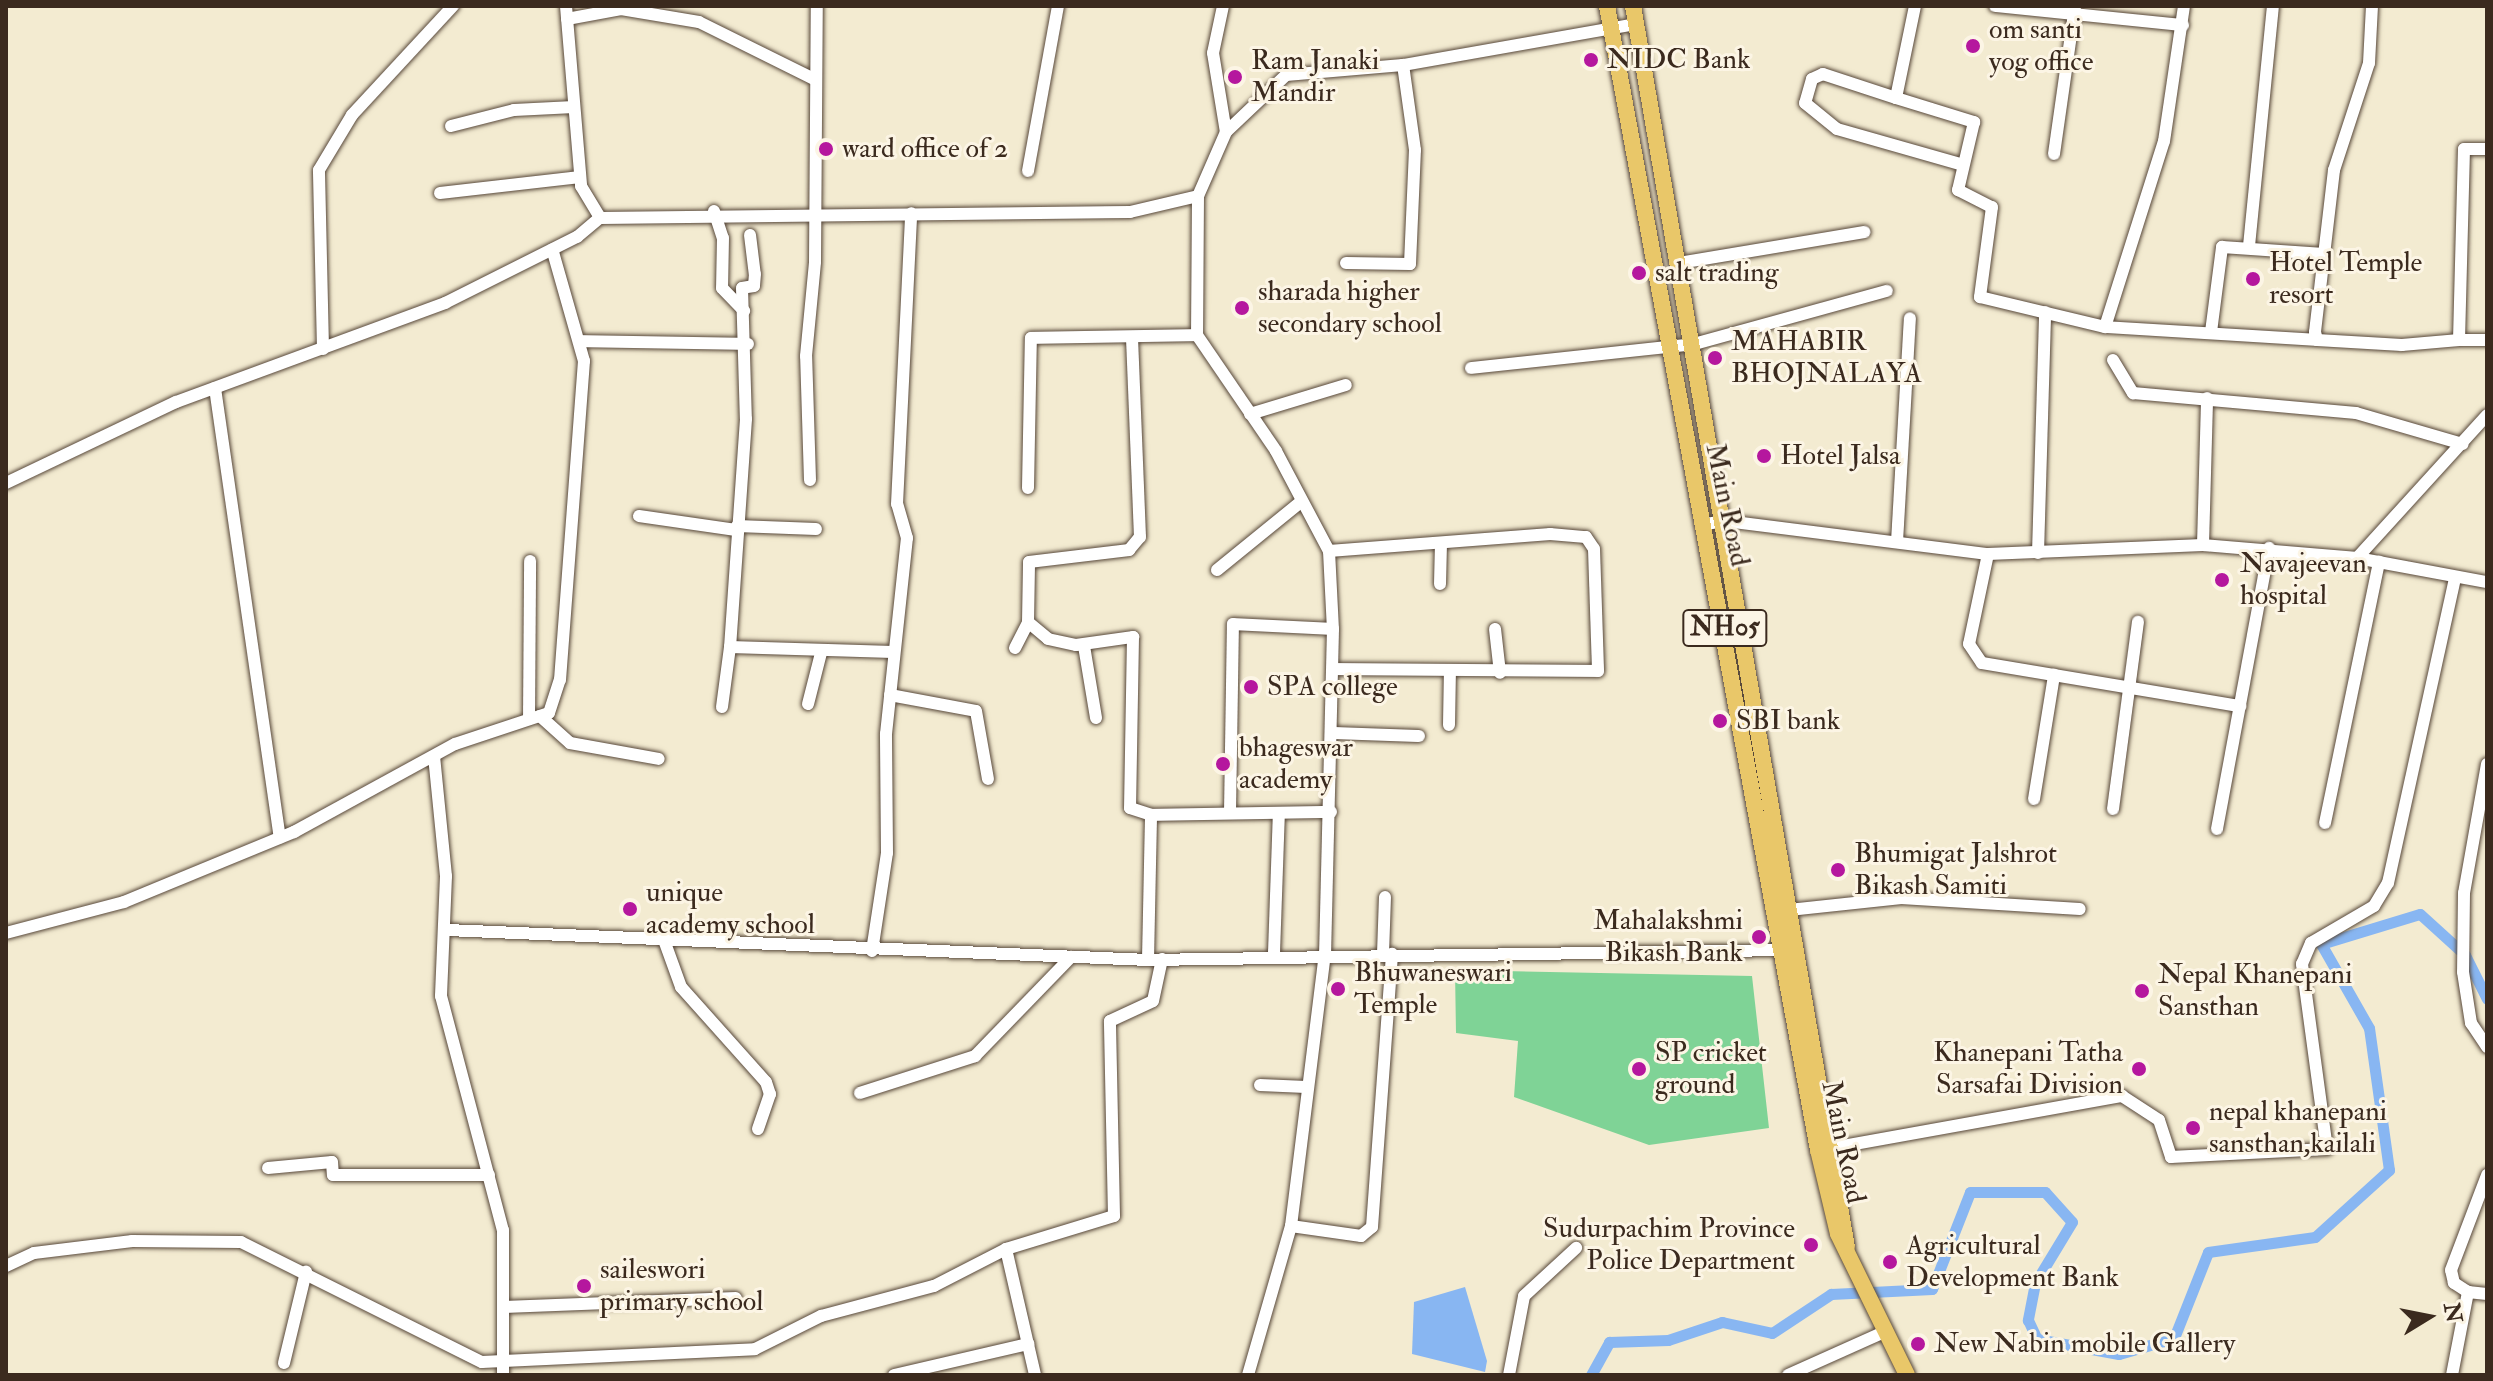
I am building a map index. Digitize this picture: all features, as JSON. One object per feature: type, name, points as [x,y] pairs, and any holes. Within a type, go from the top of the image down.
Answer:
[{"type":"main road","name":"Main Road","points":[[1607,6],[1648,210],[1669,345],[1789,910],[1787,950],[1832,1148],[1847,1247]]},
{"type":"main road","name":"Main Road","points":[[1633,6],[1666,208],[1679,263],[1726,521],[1748,713],[1821,1165],[1856,1276],[1883,1335]]},
{"type":"main road","points":[[1648,210],[1666,208]]},
{"type":"main road","name":"NH05","points":[[1883,1335],[1896,1375]]},
{"type":"main road","name":"NH05","points":[[1883,1335],[1907,1375]]},
{"type":"street","points":[[323,349],[319,170],[352,115],[453,6]]},
{"type":"street","points":[[810,480],[817,6]]},
{"type":"street","points":[[1028,171],[1058,6]]},
{"type":"street","points":[[1223,6],[1213,53],[1226,132]]},
{"type":"street","points":[[1896,98],[1915,6]]},
{"type":"street","points":[[1995,6],[2074,11],[2183,25]]},
{"type":"street","points":[[2105,327],[2164,141],[2184,6]]},
{"type":"street","points":[[2249,246],[2273,6]]},
{"type":"street","points":[[2317,340],[2334,170],[2369,63],[2372,6]]},
{"type":"street","points":[[600,218],[580,177],[567,13],[621,9],[699,22],[814,79]]},
{"type":"street","points":[[2054,154],[2074,11]]},
{"type":"street","points":[[1248,1375],[1291,1226],[1325,953],[1333,733],[1333,629],[1329,551],[1250,414],[1197,335],[1198,196],[1226,132],[1286,75],[1403,65],[1636,24]]},
{"type":"street","points":[[1346,263],[1410,264],[1415,150],[1403,65]]},
{"type":"street","points":[[1963,165],[1837,129],[1805,103],[1812,79],[1823,74],[1974,122],[1963,165],[1962,197],[1992,207],[1980,297],[2105,327],[2317,340],[2487,340]]},
{"type":"street","points":[[451,126],[514,110],[574,107]]},
{"type":"street","points":[[2459,340],[2464,149],[2487,149]]},
{"type":"street","points":[[440,193],[580,177]]},
{"type":"street","points":[[6,483],[215,388],[445,303],[552,249],[600,218],[714,211],[1130,212],[1198,196]]},
{"type":"street","points":[[714,211],[723,238],[722,288],[744,311]]},
{"type":"street","points":[[872,951],[887,853],[890,695],[907,538],[897,504],[911,213]]},
{"type":"street","points":[[1679,263],[1864,232]]},
{"type":"street","points":[[722,707],[730,647],[748,344],[742,288],[754,286],[755,274],[750,235]]},
{"type":"street","points":[[2211,332],[2222,247],[2249,246],[2324,254]]},
{"type":"street","points":[[6,933],[124,902],[280,837],[434,756],[534,717],[556,702],[584,361],[552,249]]},
{"type":"street","points":[[1471,368],[1564,363],[1669,345],[1694,344],[1887,291]]},
{"type":"street","points":[[2038,553],[2045,312]]},
{"type":"street","points":[[1897,542],[1910,318]]},
{"type":"street","points":[[1028,488],[1031,338],[1197,335]]},
{"type":"street","points":[[1015,648],[1028,622],[1029,562],[1129,550],[1140,537],[1132,337]]},
{"type":"street","points":[[579,341],[748,344]]},
{"type":"street","points":[[2113,360],[2133,393],[2356,413],[2463,444]]},
{"type":"street","points":[[1250,414],[1346,385]]},
{"type":"street","points":[[215,388],[280,837]]},
{"type":"street","points":[[2203,545],[2207,398]]},
{"type":"street","points":[[2357,558],[2487,415]]},
{"type":"street","points":[[1217,570],[1302,501]]},
{"type":"street","points":[[639,516],[736,528],[816,529]]},
{"type":"street","points":[[1706,524],[1726,521],[1988,554],[2203,545],[2269,548],[2357,558],[2487,582]]},
{"type":"street","points":[[1329,551],[1550,534],[1586,537],[1594,549],[1598,671],[1500,673],[1334,669]]},
{"type":"street","points":[[1440,584],[1441,543]]},
{"type":"street","points":[[2217,829],[2269,548]]},
{"type":"street","points":[[1988,554],[1971,654],[1982,663],[2240,706]]},
{"type":"street","points":[[530,561],[534,717]]},
{"type":"street","points":[[2325,823],[2379,562]]},
{"type":"street","points":[[1832,1148],[2122,1096],[2159,1120],[2171,1157],[2327,1149],[2302,964],[2311,943],[2374,906],[2388,883],[2455,577]]},
{"type":"street","points":[[1028,622],[1048,639],[1084,646],[1134,632],[1130,808],[1151,815],[1331,812]]},
{"type":"street","points":[[2113,809],[2138,622]]},
{"type":"street","points":[[1230,812],[1233,624],[1333,629]]},
{"type":"street","points":[[1495,629],[1500,673]]},
{"type":"street","points":[[1084,646],[1096,718]]},
{"type":"street","points":[[730,647],[821,653],[893,652]]},
{"type":"street","points":[[808,704],[821,653]]},
{"type":"street","points":[[1449,725],[1450,670]]},
{"type":"street","points":[[2034,799],[2054,675]]},
{"type":"street","points":[[890,695],[976,711],[988,779]]},
{"type":"street","points":[[534,717],[570,743],[659,759]]},
{"type":"street","points":[[1333,733],[1419,736]]},
{"type":"street","points":[[434,756],[447,930],[441,996],[503,1230],[506,1357],[503,1375]]},
{"type":"street","points":[[2487,764],[2464,893],[2463,972],[2471,1023],[2487,1047]]},
{"type":"street","points":[[1274,953],[1279,813]]},
{"type":"street","points":[[6,1266],[48,1251],[217,1240],[268,1251],[482,1362],[506,1357],[755,1349],[821,1316],[934,1286],[1006,1249],[1114,1216],[1110,1021],[1153,1001],[1155,960],[1151,815]]},
{"type":"street","points":[[1291,1226],[1361,1236],[1372,1227],[1388,954],[1385,897]]},
{"type":"street","points":[[1789,910],[1901,898],[2080,909]]},
{"type":"street","points":[[447,930],[872,951],[1155,960],[1274,953],[1787,950]]},
{"type":"street","points":[[664,940],[681,987],[766,1082],[770,1094],[758,1129]]},
{"type":"street","points":[[860,1093],[975,1056],[1071,957]]},
{"type":"street","points":[[1260,1085],[1306,1087]]},
{"type":"street","points":[[268,1168],[332,1162],[333,1175],[489,1175]]},
{"type":"street","points":[[2487,1175],[2451,1270],[2454,1283],[2468,1292],[2487,1294]]},
{"type":"street","points":[[1509,1375],[1524,1296],[1576,1248]]},
{"type":"street","points":[[1006,1249],[1035,1375]]},
{"type":"street","points":[[284,1363],[306,1272]]},
{"type":"street","points":[[2452,1375],[2468,1292]]},
{"type":"street","points":[[504,1307],[736,1298]]},
{"type":"street","points":[[1788,1375],[1883,1335]]},
{"type":"street","points":[[894,1375],[1028,1344]]},
{"type":"green space","name":"SP cricket ground","points":[[1455,970],[1752,976],[1769,1128],[1649,1145],[1514,1097],[1518,1041],[1456,1033]]},
{"type":"water","points":[[1465,1287],[1487,1361],[1485,1372],[1412,1354],[1414,1302]]},
{"type":"waterway","points":[[1591,1375],[1609,1342],[1668,1340],[1722,1322],[1772,1333],[1831,1294],[1932,1289],[1970,1192],[2045,1192],[2072,1222],[2035,1283],[2028,1320],[2037,1339],[2119,1354],[2174,1338],[2208,1252],[2315,1237],[2389,1170],[2369,1028],[2321,944],[2420,914],[2465,955],[2487,999]]},
{"type":"place","name":"om santi yog office","points":[[1973,46]]},
{"type":"place","name":"NIDC Bank","points":[[1591,60]]},
{"type":"place","name":"Ram Janaki Mandir","points":[[1235,77]]},
{"type":"place","name":"ward office of 2","points":[[826,149]]},
{"type":"place","name":"salt trading","points":[[1639,273]]},
{"type":"place","name":"Hotel Temple resort","points":[[2253,279]]},
{"type":"place","name":"sharada higher secondary school","points":[[1242,308]]},
{"type":"place","name":"MAHABIR BHOJNALAYA","points":[[1715,358]]},
{"type":"place","name":"Hotel Jalsa","points":[[1764,456]]},
{"type":"place","name":"Navajeevan hospital","points":[[2222,580]]},
{"type":"place","name":"SPA college","points":[[1251,687]]},
{"type":"place","name":"SBI bank","points":[[1720,721]]},
{"type":"place","name":"bhageswar academy","points":[[1223,764]]},
{"type":"place","name":"Bhumigat Jalshrot Bikash Samiti","points":[[1838,870]]},
{"type":"place","name":"unique academy school","points":[[630,909]]},
{"type":"place","name":"Mahalakshmi Bikash Bank","points":[[1759,937]]},
{"type":"place","name":"Bhuwaneswari Temple","points":[[1338,989]]},
{"type":"place","name":"Nepal Khanepani Sansthan","points":[[2142,991]]},
{"type":"place","name":"SP cricket ground","points":[[1639,1069]]},
{"type":"place","name":"Khanepani Tatha Sarsafai Division","points":[[2139,1069]]},
{"type":"place","name":"nepal khanepani sansthan,kailali","points":[[2193,1128]]},
{"type":"place","name":"Sudurpachim Province Police Department","points":[[1811,1245]]},
{"type":"place","name":"Agricultural Development Bank","points":[[1890,1262]]},
{"type":"place","name":"saileswori primary school","points":[[584,1286]]},
{"type":"place","name":"New Nabin mobile Gallery","points":[[1918,1344]]}]
